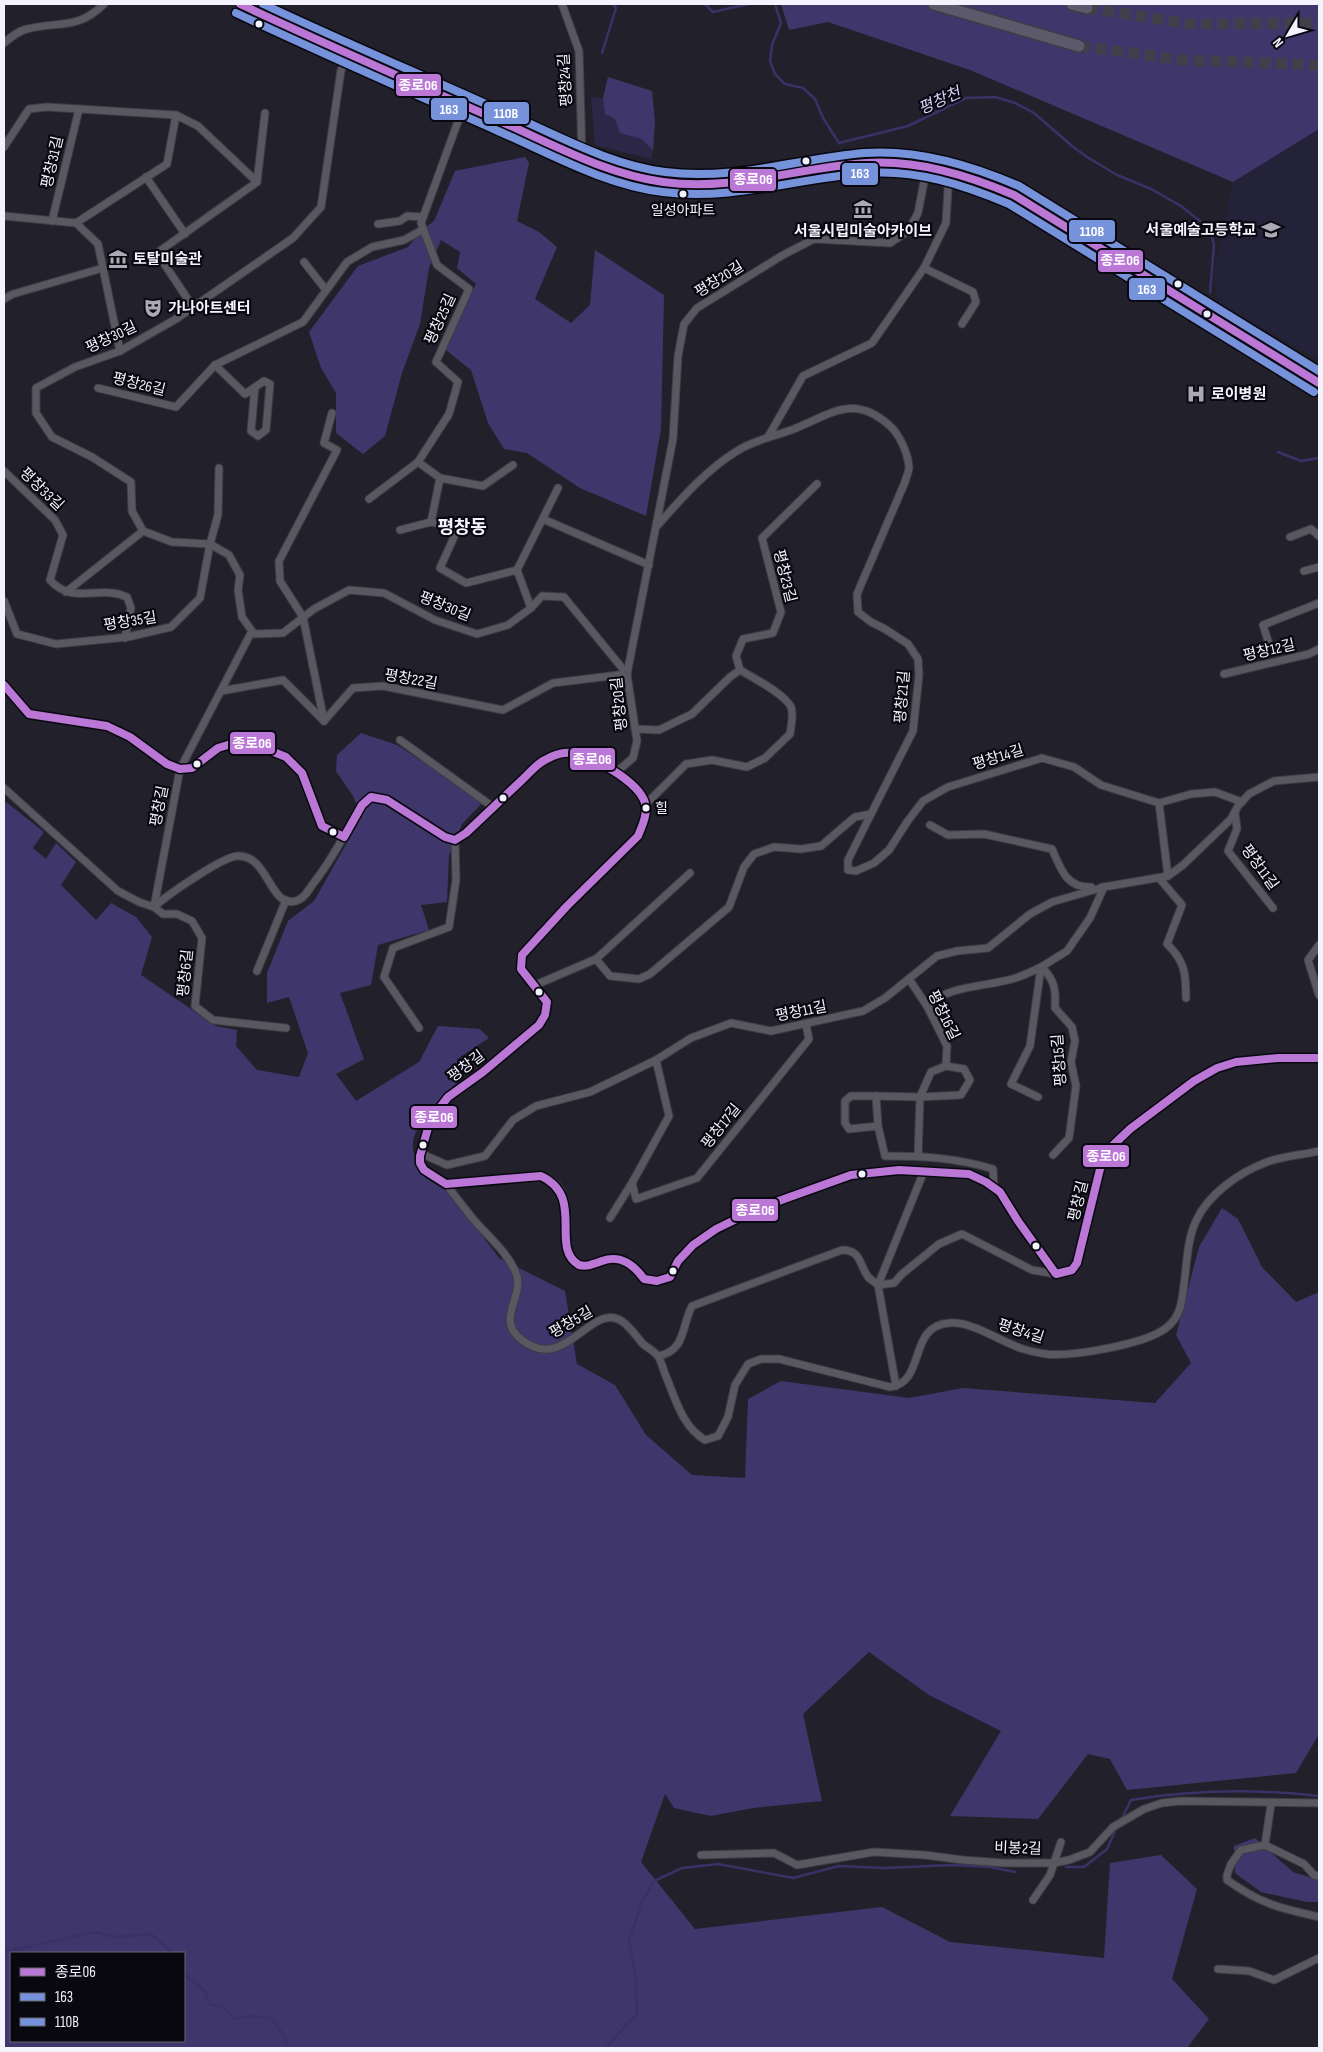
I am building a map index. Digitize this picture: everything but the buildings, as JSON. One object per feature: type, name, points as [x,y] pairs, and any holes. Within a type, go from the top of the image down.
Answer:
[{"type":"highway","points":[[934,4],[1079,46]]},
{"type":"highway","points":[[1072,4],[1087,8]]},
{"type":"main road","points":[[240,4],[582,157],[634,176],[698,185],[738,182],[868,163],[906,163],[927,166],[978,179],[1014,195],[1319,383]]},
{"type":"street","points":[[4,43],[17,32],[27,29],[84,20],[104,4]]},
{"type":"street","name":"평창24길","points":[[562,4],[579,50],[582,157]]},
{"type":"street","name":"평창30길","points":[[143,531],[132,511],[131,482],[92,457],[52,437],[36,413],[36,388],[76,368],[120,351],[193,307],[293,238],[321,207],[341,70],[351,55]]},
{"type":"street","name":"평창25길","points":[[370,499],[418,462],[449,414],[458,382],[436,362],[469,289],[437,265],[422,230],[421,223],[464,105]]},
{"type":"street","points":[[4,148],[29,109],[47,107],[176,115],[198,126],[257,182]]},
{"type":"street","name":"평창31길","points":[[52,222],[79,109]]},
{"type":"street","points":[[193,307],[157,254],[257,182],[265,113]]},
{"type":"street","points":[[4,216],[52,222],[76,222],[167,164],[176,115]]},
{"type":"street","name":"평창20길","points":[[615,773],[633,758],[637,741],[627,674],[673,439],[678,356],[684,324],[697,308],[783,255],[814,240],[890,243],[908,231],[918,213],[927,166]]},
{"type":"street","points":[[768,437],[804,376],[872,343],[924,268],[946,223],[950,172]]},
{"type":"street","points":[[146,177],[185,234]]},
{"type":"street","points":[[378,224],[400,221],[407,216],[423,217]]},
{"type":"street","points":[[76,222],[98,244],[120,351]]},
{"type":"street","name":"평창26길","points":[[98,388],[176,407],[215,365],[303,322],[346,262],[372,247],[404,240],[422,230]]},
{"type":"street","points":[[304,262],[326,290]]},
{"type":"street","points":[[4,300],[13,294],[103,268]]},
{"type":"street","points":[[924,268],[973,292],[976,302],[962,324]]},
{"type":"street","points":[[215,365],[245,394],[255,387],[264,381],[270,384],[266,430],[258,436],[251,430],[255,387]]},
{"type":"street","name":"평창21길","points":[[657,526],[680,499],[716,467],[738,450],[768,437],[793,429],[830,412],[849,408],[866,410],[879,416],[894,430],[905,452],[909,468],[905,482],[857,594],[858,612],[908,644],[918,659],[919,675],[913,732],[871,814]]},
{"type":"street","points":[[324,721],[303,617],[280,582],[279,562],[337,450],[324,443],[332,413]]},
{"type":"street","points":[[418,462],[440,478],[483,486],[513,465]]},
{"type":"street","name":"평창35길","points":[[4,601],[18,634],[56,644],[125,638],[171,628],[200,598],[210,544],[218,514],[219,468]]},
{"type":"street","name":"평창33길","points":[[4,471],[56,520],[63,534],[50,580],[58,588],[66,592]]},
{"type":"street","points":[[431,522],[440,478]]},
{"type":"street","name":"평창23길","points":[[740,670],[736,656],[742,639],[772,633],[780,612],[762,538],[817,484]]},
{"type":"street","points":[[531,608],[517,570],[558,488]]},
{"type":"street","points":[[543,519],[649,565]]},
{"type":"street","points":[[400,530],[431,522],[458,528],[440,568],[466,583],[517,570]]},
{"type":"street","points":[[1290,537],[1311,529],[1319,536]]},
{"type":"street","points":[[66,592],[143,531],[172,542],[210,544],[229,556],[240,575],[238,590],[242,617],[252,631],[221,691]]},
{"type":"street","points":[[1304,571],[1319,567]]},
{"type":"street","name":"평창30길","points":[[252,631],[254,634],[283,633],[314,609],[349,590],[384,593],[434,620],[476,634],[508,625],[531,608],[542,596],[564,597],[627,674]]},
{"type":"street","points":[[66,592],[72,594],[117,592],[127,597],[131,608],[125,638]]},
{"type":"street","name":"평창12길","points":[[1269,644],[1263,625],[1319,603]]},
{"type":"street","name":"평창12길","points":[[1224,674],[1309,654],[1319,649]]},
{"type":"street","points":[[635,729],[659,730],[692,714],[730,677],[740,670],[764,682],[790,706],[792,715],[790,734],[765,758],[747,767],[712,760],[686,764],[644,805]]},
{"type":"street","name":"평창22길","points":[[324,721],[353,688],[383,686],[503,710],[553,683],[627,674]]},
{"type":"street","points":[[221,691],[284,680],[324,721]]},
{"type":"street","name":"평창길","points":[[4,684],[29,714],[107,726],[130,737],[166,764],[180,769],[192,768],[218,748],[244,740],[286,757],[302,773],[322,826],[344,837]]},
{"type":"street","name":"평창길","points":[[154,907],[180,769],[221,691]]},
{"type":"street","points":[[400,740],[493,807]]},
{"type":"street","points":[[456,840],[466,833],[542,761],[556,754],[572,753],[594,761],[615,773],[635,788],[644,798],[644,805]]},
{"type":"street","name":"평창14길","points":[[871,814],[848,860],[848,870],[856,871],[874,863],[890,850],[907,822],[923,801],[948,787],[1042,758],[1074,767],[1101,785],[1159,803]]},
{"type":"street","name":"평창11길","points":[[420,1153],[447,1164],[485,1156],[513,1120],[536,1106],[590,1092],[656,1060],[691,1038],[731,1023],[771,1031],[863,1011],[885,998],[937,956],[957,951],[988,948],[1030,914],[1045,906],[1104,887],[1168,876],[1183,865],[1231,819],[1234,812],[1249,794],[1274,782],[1319,777]]},
{"type":"street","name":"평창6길","points":[[4,788],[118,891],[139,902],[154,907],[163,914],[176,914],[192,921],[202,938],[195,1006],[213,1020],[286,1028]]},
{"type":"street","points":[[1168,876],[1159,803],[1191,794],[1215,792],[1242,802]]},
{"type":"street","points":[[154,907],[213,867],[229,858],[238,856],[251,858],[261,866],[271,886],[279,896],[295,902],[303,897],[328,864],[362,805],[371,797],[387,800],[445,837],[456,840]]},
{"type":"street","name":"평창길","points":[[420,1153],[425,1135],[433,1118],[448,1097],[482,1073],[539,1025],[545,1015],[546,1002],[521,969],[522,955],[567,906],[638,836],[644,822],[644,805]]},
{"type":"street","name":"평창11길","points":[[1234,812],[1237,829],[1228,851],[1273,908]]},
{"type":"street","points":[[596,959],[610,976],[639,979],[650,974],[729,907],[744,867],[754,854],[774,847],[801,849],[821,846],[855,816],[871,814]]},
{"type":"street","name":"평창11길","points":[[930,825],[948,834],[984,834],[1052,849],[1063,876],[1081,887],[1104,887]]},
{"type":"street","points":[[419,1028],[384,977],[393,948],[449,927],[456,880],[456,840]]},
{"type":"street","points":[[534,986],[596,959],[690,873]]},
{"type":"street","points":[[1159,878],[1182,905],[1167,944],[1177,953],[1186,972],[1186,998]]},
{"type":"street","points":[[927,1006],[937,997],[969,987],[1010,980],[1041,967],[1068,951],[1090,918],[1104,887]]},
{"type":"street","points":[[257,971],[286,900]]},
{"type":"street","points":[[1319,945],[1308,960],[1319,995]]},
{"type":"street","name":"평창15길","points":[[1038,1098],[1011,1084],[1030,1046],[1041,967]]},
{"type":"street","name":"평창15길","points":[[1041,967],[1048,973],[1056,987],[1055,1008],[1072,1027],[1075,1041],[1071,1062],[1076,1086],[1069,1138],[1053,1155]]},
{"type":"street","name":"평창16길","points":[[909,979],[927,1006],[947,1046],[946,1066]]},
{"type":"street","name":"평창17길","points":[[632,1183],[636,1199],[697,1178],[809,1039],[806,1024]]},
{"type":"street","name":"평창길","points":[[1056,1274],[1072,1270],[1077,1263],[1100,1169],[1109,1149],[1130,1129],[1194,1081],[1217,1068],[1236,1062],[1278,1058],[1319,1058]]},
{"type":"street","points":[[610,1218],[632,1183],[669,1116],[656,1060]]},
{"type":"street","points":[[878,1126],[849,1129],[846,1122],[845,1101],[851,1096],[920,1097],[962,1095],[970,1080],[964,1069],[946,1066],[931,1072],[920,1097],[918,1156]]},
{"type":"street","points":[[876,1096],[878,1126],[885,1156],[918,1156],[967,1161],[993,1169],[994,1188]]},
{"type":"street","name":"평창4길","points":[[896,1386],[907,1378],[914,1365],[925,1334],[938,1325],[951,1322],[968,1325],[1008,1343],[1045,1354],[1074,1354],[1144,1340],[1166,1328],[1181,1307],[1192,1235],[1196,1221],[1218,1191],[1243,1174],[1268,1162],[1319,1151]]},
{"type":"street","points":[[420,1153],[419,1162],[422,1166],[434,1178],[446,1184],[536,1177],[554,1182],[562,1194],[568,1254],[575,1264],[588,1267],[608,1259],[615,1259],[632,1265],[644,1279],[657,1281],[670,1277],[678,1261],[693,1245],[716,1229],[759,1208],[852,1175],[899,1170],[969,1174],[1000,1192],[1056,1274]]},
{"type":"street","points":[[896,1386],[878,1294],[878,1285],[924,1170]]},
{"type":"street","name":"평창5길","points":[[446,1184],[472,1218],[507,1258],[516,1274],[517,1281],[509,1321],[513,1332],[528,1344],[548,1351],[563,1345],[597,1321],[610,1316],[622,1321],[658,1356],[683,1417],[695,1434],[705,1440],[718,1436],[728,1417],[735,1385],[748,1364],[761,1359],[779,1358],[890,1387],[896,1386]]},
{"type":"street","points":[[658,1356],[671,1352],[681,1340],[692,1306],[842,1250],[850,1250],[858,1257],[869,1278],[878,1285],[894,1283],[902,1274],[939,1244],[962,1234],[1032,1270],[1056,1274]]},
{"type":"street","name":"비봉2길","points":[[701,1855],[774,1853],[796,1865],[874,1852],[1004,1863],[1054,1863],[1069,1860],[1090,1852],[1112,1827],[1144,1809],[1162,1803],[1181,1801],[1271,1804],[1319,1803]]},
{"type":"street","points":[[1265,1844],[1271,1804]]},
{"type":"street","points":[[1033,1900],[1050,1875],[1061,1842]]},
{"type":"street","points":[[1319,1876],[1314,1875],[1304,1864],[1265,1844],[1241,1850],[1229,1870],[1227,1880],[1249,1895],[1273,1906],[1319,1917]]},
{"type":"street","points":[[1218,1969],[1249,1972],[1274,1980],[1319,1958]]},
{"type":"shaded area","points":[[781,4],[1319,4],[1319,129],[1233,182],[970,70],[828,22],[789,30]]},
{"type":"shaded area","points":[[608,77],[652,91],[655,122],[653,150],[641,139],[620,133],[615,119],[605,114],[603,98]]},
{"type":"shaded area","points":[[591,97],[603,98],[605,113],[615,119],[620,133],[641,139],[653,150],[651,159],[595,145]]},
{"type":"shaded area","name":"서울예술고등학교","points":[[1319,129],[1319,360],[1219,303],[1213,278],[1233,182]]},
{"type":"shaded area","points":[[525,157],[529,163],[517,221],[539,232],[557,247],[535,299],[571,323],[590,305],[595,250],[664,295],[661,429],[646,516],[580,488],[527,453],[504,449],[488,423],[471,370],[442,347],[476,284],[457,268],[460,252],[441,240],[429,268],[420,324],[402,373],[385,436],[363,454],[336,433],[336,393],[321,368],[309,332],[358,266],[408,247],[422,230],[434,221],[455,171]]},
{"type":"shaded area","points":[[361,733],[397,745],[484,801],[462,824],[449,855],[447,902],[421,905],[429,930],[378,945],[371,985],[340,993],[364,1059],[336,1074],[356,1101],[419,1062],[438,1026],[480,1029],[489,1038],[457,1059],[461,1079],[442,1097],[423,1120],[416,1132],[413,1144],[414,1156],[422,1167],[443,1183],[499,1258],[565,1291],[577,1364],[615,1385],[646,1435],[692,1475],[745,1478],[748,1399],[781,1381],[909,1398],[963,1388],[1155,1403],[1191,1363],[1176,1335],[1199,1247],[1222,1208],[1238,1219],[1262,1267],[1296,1302],[1319,1292],[1319,1734],[1296,1773],[1127,1790],[1110,1759],[1088,1754],[1038,1819],[950,1816],[1001,1731],[929,1695],[869,1652],[803,1714],[822,1801],[753,1808],[711,1816],[674,1808],[665,1794],[641,1862],[695,1929],[882,1907],[950,1942],[1104,1958],[1110,1863],[1161,1855],[1197,1889],[1172,1979],[1209,2019],[1187,2048],[4,2048],[4,803],[6,802],[44,832],[33,848],[46,859],[56,843],[76,862],[61,885],[96,920],[111,903],[136,917],[152,937],[141,975],[216,1026],[237,1030],[236,1046],[257,1070],[299,1077],[308,1053],[289,997],[267,1003],[267,973],[288,921],[314,901],[362,816],[353,796],[336,771],[337,755]]},
{"type":"shaded area","points":[[1255,1838],[1293,1872],[1319,1880],[1319,1902],[1307,1902],[1261,1892],[1235,1873],[1234,1846]]},
{"type":"waterway","name":"평창천","points":[[602,53],[616,8],[613,4]]},
{"type":"waterway","name":"평창천","points":[[705,4],[713,12],[748,4]]},
{"type":"waterway","name":"평창천","points":[[775,4],[781,23],[772,45],[770,61],[775,74],[785,84],[803,88],[815,99],[823,118],[839,143],[908,126],[966,98],[995,97],[1015,103],[1034,113],[1087,157],[1117,175],[1151,189],[1181,206],[1210,229],[1214,245],[1210,293]]},
{"type":"waterway","points":[[1278,452],[1301,461],[1319,458]]},
{"type":"waterway","points":[[1121,1820],[1131,1800],[1178,1794],[1201,1792],[1272,1792],[1319,1796]]},
{"type":"waterway","points":[[1066,1867],[1084,1867],[1107,1849],[1117,1827]]},
{"type":"waterway","points":[[605,2048],[637,2014],[636,1979],[629,1941],[642,1902],[654,1881],[682,1868],[718,1864],[793,1878],[839,1866],[885,1868],[952,1865],[990,1867],[1015,1872]]},
{"type":"waterway","points":[[4,1952],[94,1932],[115,1937],[151,1934],[172,1952]]},
{"type":"waterway","points":[[185,1972],[205,1991],[209,2004],[223,2007],[235,2019],[248,2016],[271,2018],[284,2036],[288,2048]]},
{"type":"tunnel","points":[[1087,8],[1190,24],[1319,23]]},
{"type":"tunnel","points":[[1079,46],[1183,60],[1319,65]]},
{"type":"transit line","name":"종로06","points":[[240,4],[581,158],[642,178],[663,182],[714,184],[765,178],[842,165],[886,163],[942,170],[978,181],[1014,195],[1319,383]]},
{"type":"transit line","name":"110B","points":[[263,4],[585,149],[624,163],[645,168],[665,172],[715,174],[740,172],[839,156],[884,152],[924,156],[982,171],[1019,186],[1319,371]]},
{"type":"transit line","name":"163","points":[[236,13],[579,168],[620,183],[663,192],[714,194],[841,176],[885,172],[921,176],[975,191],[1009,204],[1314,392]]},
{"type":"transit line","name":"종로06","points":[[4,685],[29,714],[107,726],[130,737],[167,764],[180,769],[192,768],[218,748],[244,740],[286,757],[302,773],[322,826],[344,837],[362,805],[371,797],[387,800],[445,837],[455,840],[466,833],[539,764],[551,757],[564,753],[590,758],[613,770],[634,786],[641,795],[646,807],[644,820],[638,836],[567,906],[522,955],[521,969],[547,1002],[545,1015],[539,1025],[483,1072],[448,1097],[428,1128],[420,1156],[420,1163],[424,1170],[446,1184],[541,1176],[554,1185],[562,1196],[565,1209],[567,1247],[571,1257],[579,1265],[585,1266],[609,1259],[621,1260],[636,1269],[644,1279],[657,1281],[670,1277],[678,1261],[693,1245],[716,1229],[759,1208],[851,1175],[899,1170],[969,1174],[986,1182],[1000,1192],[1056,1274],[1072,1270],[1077,1263],[1100,1169],[1109,1149],[1130,1129],[1194,1081],[1217,1068],[1236,1062],[1278,1058],[1319,1058]]},
{"type":"place","name":"일성아파트","points":[[683,194]]},
{"type":"place","name":"서울시립미술아카이브","points":[[863,209]]},
{"type":"place","name":"서울예술고등학교","points":[[1271,230]]},
{"type":"place","name":"토탈미술관","points":[[118,259]]},
{"type":"place","name":"가나아트센터","points":[[153,308]]},
{"type":"place","name":"로이병원","points":[[1196,394]]},
{"type":"place","name":"힐","points":[[646,808]]},
{"type":"district","name":"평창동","points":[[462,527]]}]
